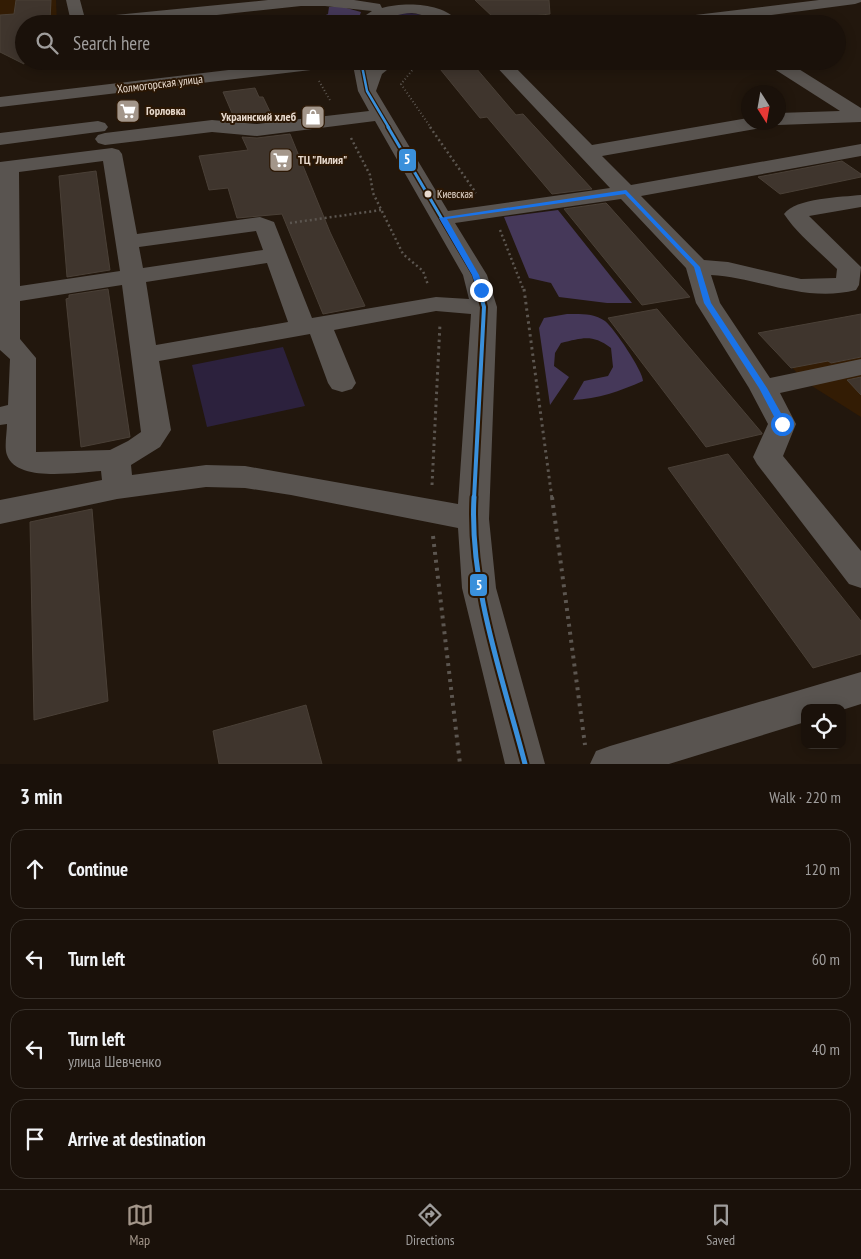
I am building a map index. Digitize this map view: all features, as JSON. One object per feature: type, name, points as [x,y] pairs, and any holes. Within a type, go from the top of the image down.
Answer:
[{"type":"street","points":[[72,0],[76,15]]},
{"type":"street","points":[[431,0],[444,15]]},
{"type":"street","points":[[742,15],[849,0]]},
{"type":"street","points":[[174,15],[301,2],[332,2],[373,12],[411,8],[438,15]]},
{"type":"street","name":"Холмогорская улица","points":[[0,102],[272,70]]},
{"type":"street","points":[[364,70],[374,103],[475,275],[484,306],[473,519],[479,588],[525,764]]},
{"type":"street","points":[[374,103],[374,71],[376,70]]},
{"type":"street","points":[[508,70],[697,267],[708,303],[763,388],[782,424],[768,457],[861,575]]},
{"type":"street","points":[[788,70],[861,116]]},
{"type":"street","points":[[0,512],[116,474],[155,436],[156,430],[146,355],[128,242],[93,92]]},
{"type":"street","points":[[374,103],[341,120],[257,130],[212,126],[105,140],[5,167],[8,295],[4,342],[23,358],[11,414],[21,454],[27,461],[116,474],[245,477],[473,519]]},
{"type":"street","points":[[786,119],[861,116]]},
{"type":"street","points":[[588,152],[741,125]]},
{"type":"street","points":[[0,139],[105,140]]},
{"type":"street","points":[[442,218],[626,192],[861,150]]},
{"type":"street","points":[[697,267],[728,269],[801,286],[847,285],[849,266],[810,231],[795,214],[808,208],[861,201]]},
{"type":"street","points":[[128,242],[260,224],[266,227],[276,255],[342,383]]},
{"type":"street","points":[[8,295],[276,255]]},
{"type":"street","points":[[146,355],[436,304],[484,306]]},
{"type":"street","points":[[763,388],[861,367]]},
{"type":"street","points":[[598,759],[861,688]]},
{"type":"path","points":[[309,70],[317,77],[370,175],[373,192],[380,210],[403,254],[424,271],[440,321],[431,511],[460,764]]},
{"type":"path","points":[[412,70],[401,84],[489,212],[500,231],[524,289],[598,759]]},
{"type":"path","points":[[266,227],[380,210]]},
{"type":"shaded area","points":[[0,0],[56,0],[57,15],[15,15],[15,28],[0,34]]},
{"type":"shaded area","points":[[339,6],[361,12],[360,15],[326,15],[328,14],[329,7]]},
{"type":"shaded area","points":[[399,13],[420,15],[392,15]]},
{"type":"shaded area","points":[[558,210],[632,303],[607,303],[559,297],[551,283],[529,278],[504,217]]},
{"type":"shaded area","points":[[567,314],[592,315],[605,321],[627,350],[638,368],[643,381],[609,394],[573,400],[584,381],[608,376],[613,367],[611,348],[587,338],[561,343],[555,353],[554,366],[569,377],[550,405],[539,328],[544,318]]},
{"type":"shaded area","points":[[861,323],[861,417],[804,381],[769,341]]},
{"type":"shaded area","points":[[283,347],[305,406],[207,427],[192,365]]},
{"type":"building","points":[[16,0],[51,0],[50,15],[15,15],[15,60],[0,52],[0,15],[14,14]]},
{"type":"building","points":[[475,0],[549,0],[550,14],[491,15]]},
{"type":"building","points":[[441,70],[478,70],[516,115],[523,114],[592,189],[552,194],[487,117],[480,118]]},
{"type":"building","points":[[255,88],[259,97],[263,97],[274,120],[284,119],[257,122],[235,120],[223,92]]},
{"type":"building","points":[[290,134],[330,232],[365,306],[323,314],[282,214],[237,218],[228,188],[209,190],[199,156],[248,150],[242,137],[257,138]]},
{"type":"building","points":[[842,161],[861,174],[861,177],[780,194],[758,177]]},
{"type":"building","points":[[96,171],[110,270],[67,277],[59,176]]},
{"type":"building","points":[[606,203],[690,297],[642,305],[564,209]]},
{"type":"building","points":[[108,289],[130,437],[81,447],[66,299],[69,298],[69,295]]},
{"type":"building","points":[[657,309],[762,434],[706,447],[608,318]]},
{"type":"building","points":[[861,314],[861,357],[831,363],[828,361],[791,368],[758,333]]},
{"type":"building","points":[[861,377],[861,395],[847,380]]},
{"type":"building","points":[[728,454],[861,621],[861,654],[813,668],[668,468]]},
{"type":"building","points":[[92,509],[108,701],[34,720],[30,522]]},
{"type":"building","points":[[306,705],[322,764],[219,764],[213,731]]},
{"type":"transit line","name":"5","points":[[363,70],[367,91],[475,275],[484,307],[473,519],[479,588],[525,764]]},
{"type":"place","name":"Горловка","points":[[128,111]]},
{"type":"place","name":"Украинский хлеб","points":[[313,117]]},
{"type":"place","name":"ТЦ \"Лилия\"","points":[[281,160]]},
{"type":"place","name":"Киевская","points":[[428,194]]},
{"type":"route","points":[[481,290],[475,275],[442,218],[626,192],[697,267],[708,303],[763,388],[782,424]]}]
